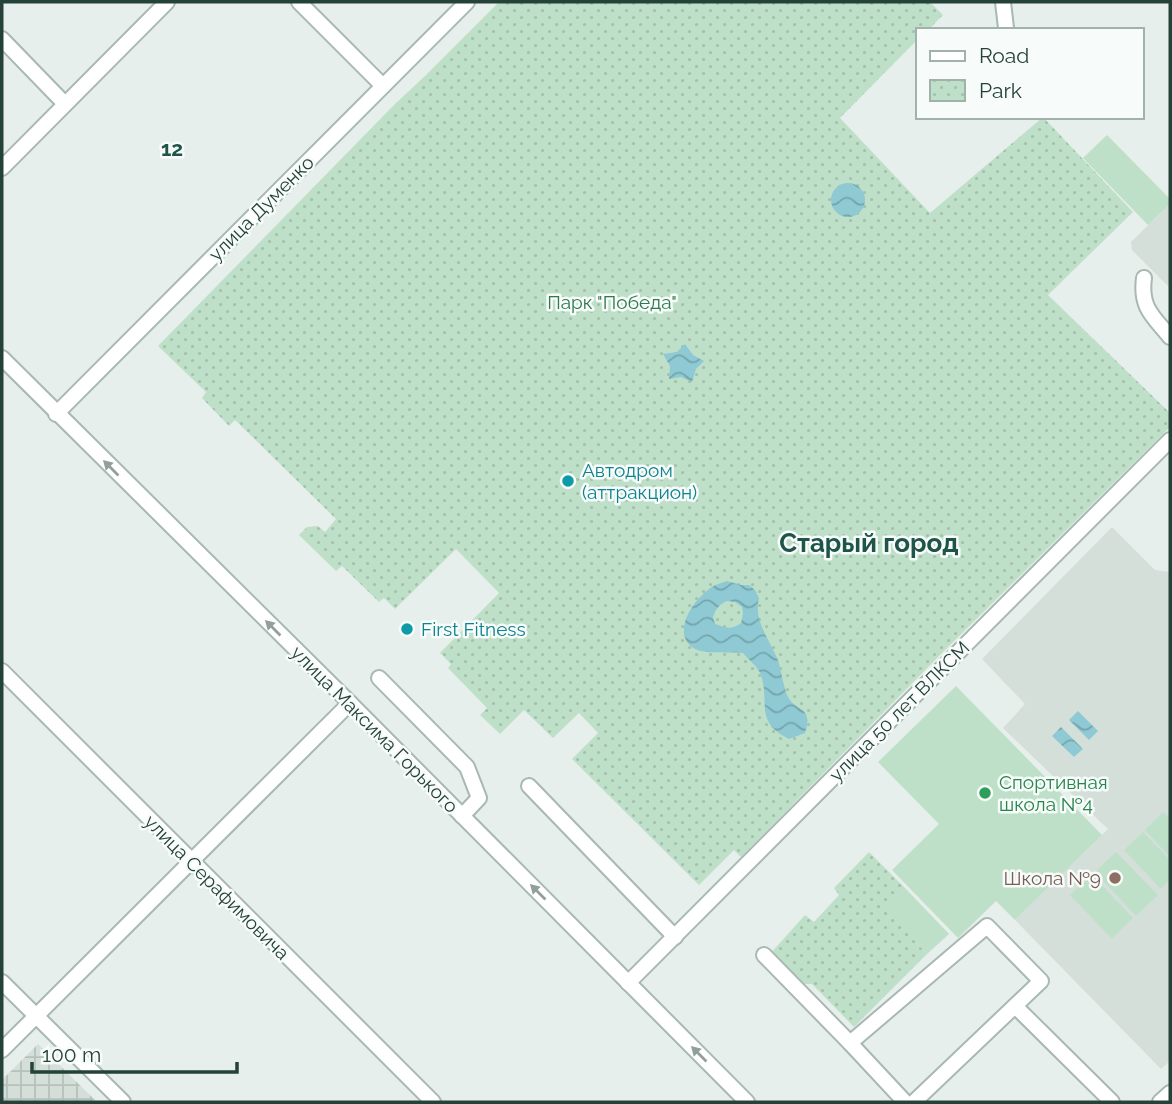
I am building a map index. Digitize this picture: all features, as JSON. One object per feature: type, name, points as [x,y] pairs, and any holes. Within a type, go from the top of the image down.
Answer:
[{"type":"street","points":[[2,168],[167,2]]},
{"type":"street","points":[[299,2],[383,86]]},
{"type":"street","name":"улица Думенко","points":[[56,414],[467,2]]},
{"type":"street","points":[[1003,2],[1006,28]]},
{"type":"street","points":[[2,39],[65,104]]},
{"type":"street","points":[[1144,278],[1145,305],[1170,337]]},
{"type":"street","name":"улица Максима Горького","points":[[2,358],[747,1102]]},
{"type":"street","name":"улица 50 лет ВЛКСМ","points":[[628,983],[1167,449]]},
{"type":"street","name":"улица Серафимовича","points":[[2,671],[433,1102]]},
{"type":"street","points":[[379,678],[467,767],[479,798],[462,816]]},
{"type":"street","points":[[2,1049],[350,703]]},
{"type":"street","points":[[529,786],[674,937]]},
{"type":"street","points":[[850,1043],[987,926],[1041,981],[914,1102]]},
{"type":"street","points":[[764,955],[905,1102]]},
{"type":"street","points":[[2,982],[123,1102]]},
{"type":"street","points":[[1015,1006],[1112,1102]]},
{"type":"street","points":[[1160,1102],[1170,1093]]},
{"type":"shaded area","points":[[1170,204],[1170,288],[1132,250],[1131,242]]},
{"type":"shaded area","points":[[1112,527],[1155,570],[1170,572],[1170,1061],[1161,1069],[1015,920],[1108,829],[1003,728],[1025,704],[982,659]]},
{"type":"shaded area","points":[[38,1044],[97,1102],[2,1102],[2,1080]]},
{"type":"green space","name":"Парк \"Победа\"","points":[[499,2],[930,2],[943,15],[930,28],[916,28],[916,41],[840,118],[930,213],[1041,119],[1045,119],[1133,212],[1048,295],[1170,413],[1170,427],[741,857],[734,850],[699,885],[572,759],[598,733],[579,713],[553,738],[524,710],[500,734],[480,715],[487,708],[448,668],[451,664],[440,653],[499,593],[456,549],[395,609],[384,598],[379,602],[342,566],[336,571],[299,535],[307,527],[318,526],[325,532],[336,519],[235,420],[229,426],[202,398],[206,392],[158,346]]},
{"type":"green space","points":[[1107,135],[1170,199],[1170,204],[1148,225],[1083,158]]},
{"type":"green space","name":"Спортивная школа №4","points":[[956,686],[1102,835],[1015,920],[996,901],[958,938],[892,870],[939,824],[878,762]]},
{"type":"green space","points":[[1163,812],[1170,819],[1170,857],[1145,830]]},
{"type":"green space","points":[[1143,832],[1170,860],[1170,880],[1161,889],[1124,850]]},
{"type":"green space","points":[[869,852],[906,889],[885,909],[927,954],[854,1027],[812,984],[799,984],[769,955],[805,915],[814,922],[839,895],[834,888]]},
{"type":"green space","points":[[1116,852],[1158,895],[1136,916],[1095,872]]},
{"type":"green space","points":[[1092,875],[1133,918],[1112,939],[1070,895]]},
{"type":"green space","points":[[906,889],[949,934],[927,954],[884,909]]},
{"type":"water","points":[[848,183],[860,188],[865,200],[860,212],[848,217],[836,212],[831,200],[836,188]]},
{"type":"water","points":[[685,344],[693,355],[704,361],[696,369],[692,382],[681,377],[669,379],[670,366],[663,354],[677,352]]},
{"type":"water","points":[[727,581],[749,585],[755,590],[759,598],[760,622],[778,660],[787,694],[791,702],[806,714],[805,733],[789,739],[771,726],[765,712],[761,675],[743,653],[699,651],[684,635],[687,617],[698,599],[714,586]],"holes":[[[727,601],[742,607],[741,623],[728,628],[715,624],[713,617],[718,607]]]},
{"type":"water","points":[[1078,711],[1098,731],[1089,740],[1069,720]]},
{"type":"water","points":[[1061,727],[1083,749],[1074,757],[1052,736]]},
{"type":"place","name":"Автодром (аттракцион)","points":[[568,481]]},
{"type":"place","name":"First Fitness","points":[[407,629]]},
{"type":"place","name":"Спортивная школа №4","points":[[985,793]]},
{"type":"place","name":"Школа №9","points":[[1115,878]]},
{"type":"district","name":"12","points":[[172,149]]},
{"type":"district","name":"Старый город","points":[[869,543]]}]
